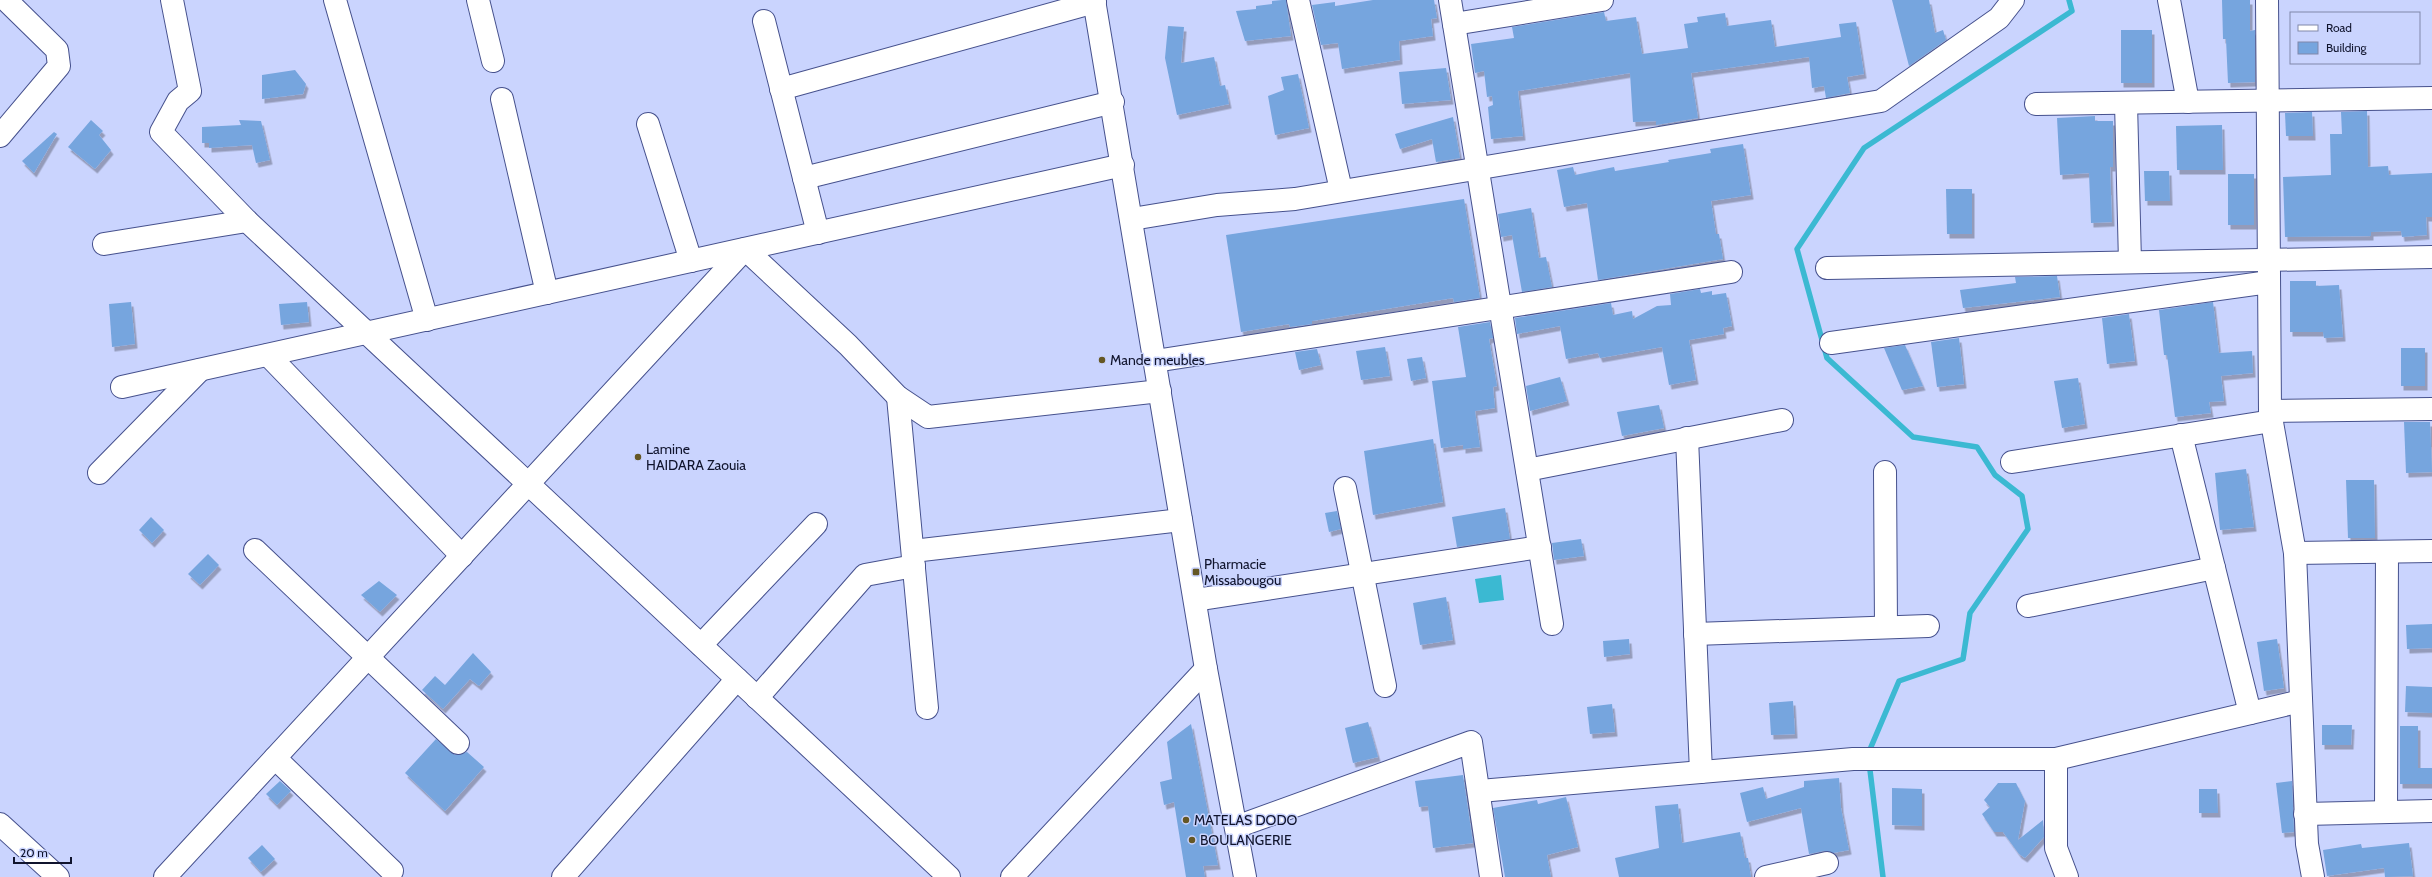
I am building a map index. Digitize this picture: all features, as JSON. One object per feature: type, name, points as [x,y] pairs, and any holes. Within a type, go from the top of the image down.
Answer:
[{"type":"street","points":[[0,136],[59,66],[57,50],[6,0]]},
{"type":"street","points":[[172,0],[190,91],[178,102],[160,132],[247,221],[949,877]]},
{"type":"street","points":[[335,0],[427,320]]},
{"type":"street","points":[[478,0],[493,61]]},
{"type":"street","points":[[1298,0],[1341,190]]},
{"type":"street","points":[[1450,0],[1552,624]]},
{"type":"street","points":[[1454,24],[1602,0]]},
{"type":"street","points":[[1132,219],[1217,205],[1295,199],[1341,190],[1881,100],[1998,18],[2013,0]]},
{"type":"street","points":[[2169,0],[2188,102]]},
{"type":"street","points":[[2267,0],[2271,416],[2295,553],[2305,814],[2307,844],[2314,877]]},
{"type":"street","points":[[781,90],[1095,1],[1206,669],[1245,877]]},
{"type":"street","points":[[764,21],[818,233]]},
{"type":"street","points":[[2036,104],[2432,98]]},
{"type":"street","points":[[502,99],[547,293]]},
{"type":"street","points":[[804,178],[1112,102]]},
{"type":"street","points":[[2126,103],[2130,262]]},
{"type":"street","points":[[648,124],[691,261]]},
{"type":"street","points":[[122,387],[1123,165]]},
{"type":"street","points":[[104,244],[247,221]]},
{"type":"street","points":[[745,249],[848,345],[898,396],[928,417],[1160,391]]},
{"type":"street","points":[[165,877],[745,249]]},
{"type":"street","points":[[1827,268],[2432,257]]},
{"type":"street","points":[[1155,361],[1731,272]]},
{"type":"street","points":[[1831,342],[2269,282]]},
{"type":"street","points":[[268,355],[462,556]]},
{"type":"street","points":[[100,473],[200,370]]},
{"type":"street","points":[[898,396],[927,708]]},
{"type":"street","points":[[2012,462],[2181,435],[2271,416],[2432,409]]},
{"type":"street","points":[[1527,470],[1782,420]]},
{"type":"street","points":[[2181,435],[2250,713]]},
{"type":"street","points":[[1687,438],[1701,772]]},
{"type":"street","points":[[1885,472],[1886,627]]},
{"type":"street","points":[[1345,488],[1385,686]]},
{"type":"street","points":[[757,698],[865,575],[913,559],[1181,520]]},
{"type":"street","points":[[701,645],[816,524]]},
{"type":"street","points":[[1195,600],[1540,547]]},
{"type":"street","points":[[255,550],[458,743]]},
{"type":"street","points":[[2295,553],[2432,551]]},
{"type":"street","points":[[2386,812],[2387,552]]},
{"type":"street","points":[[2028,606],[2214,568]]},
{"type":"street","points":[[1696,634],[1928,626]]},
{"type":"street","points":[[1012,877],[1206,669]]},
{"type":"street","points":[[563,877],[737,679]]},
{"type":"street","points":[[1480,791],[1853,759],[2056,759],[2301,701]]},
{"type":"street","points":[[1236,827],[1471,742],[1480,791],[1491,877]]},
{"type":"street","points":[[275,758],[392,871]]},
{"type":"street","points":[[2056,759],[2056,848],[2067,877]]},
{"type":"street","points":[[2305,814],[2432,811]]},
{"type":"street","points":[[0,824],[58,877]]},
{"type":"street","points":[[1766,877],[1826,863]]},
{"type":"shaded area","points":[[1501,575],[1504,600],[1479,603],[1475,579]]},
{"type":"building","points":[[1286,0],[1291,36],[1245,41],[1236,11],[1256,9],[1256,6],[1272,4],[1272,1]]},
{"type":"building","points":[[1373,0],[1434,0],[1437,18],[1431,19],[1433,36],[1399,41],[1400,60],[1342,69],[1338,43],[1321,45],[1312,5],[1335,2],[1335,6]]},
{"type":"building","points":[[1892,0],[1929,0],[1935,33],[1943,30],[1946,40],[1909,66]]},
{"type":"building","points":[[2222,0],[2250,0],[2250,31],[2255,30],[2255,82],[2228,83],[2226,39],[2223,39]]},
{"type":"building","points":[[1604,12],[1606,21],[1636,17],[1642,54],[1688,48],[1684,24],[1698,22],[1697,17],[1725,13],[1727,26],[1771,20],[1775,47],[1841,37],[1839,24],[1856,22],[1864,74],[1847,77],[1850,93],[1826,98],[1824,86],[1812,88],[1809,57],[1691,73],[1698,118],[1656,125],[1656,121],[1633,122],[1630,73],[1518,91],[1523,136],[1491,139],[1488,107],[1493,105],[1492,96],[1487,97],[1484,71],[1475,73],[1471,44],[1514,38],[1512,27]]},
{"type":"building","points":[[1168,26],[1184,27],[1181,63],[1214,57],[1220,86],[1225,85],[1229,104],[1177,115],[1165,58]]},
{"type":"building","points":[[2121,30],[2152,30],[2152,83],[2121,83]]},
{"type":"building","points":[[1446,68],[1451,100],[1402,104],[1399,72]]},
{"type":"building","points":[[295,70],[306,84],[303,94],[262,99],[262,75]]},
{"type":"building","points":[[1298,74],[1309,128],[1275,135],[1268,96],[1284,90],[1281,77]]},
{"type":"building","points":[[2367,111],[2368,167],[2388,166],[2389,175],[2432,173],[2432,217],[2426,217],[2427,235],[2402,237],[2401,231],[2371,232],[2371,236],[2285,237],[2283,177],[2331,175],[2330,134],[2342,134],[2341,112]]},
{"type":"building","points":[[2312,112],[2313,136],[2286,136],[2285,113]]},
{"type":"building","points":[[2095,116],[2095,121],[2113,121],[2113,167],[2110,167],[2112,222],[2091,223],[2089,173],[2060,175],[2057,118]]},
{"type":"building","points":[[1453,117],[1460,158],[1436,162],[1432,139],[1400,149],[1395,134]]},
{"type":"building","points":[[91,120],[103,131],[99,135],[111,150],[95,169],[68,147]]},
{"type":"building","points":[[239,120],[261,121],[270,160],[256,163],[252,145],[209,148],[209,143],[202,143],[202,127],[241,125]]},
{"type":"building","points":[[2222,125],[2223,170],[2177,170],[2176,126]]},
{"type":"building","points":[[54,132],[57,134],[34,173],[22,161]]},
{"type":"building","points":[[1743,144],[1751,195],[1711,201],[1716,234],[1719,234],[1723,259],[1598,280],[1587,203],[1564,207],[1557,170],[1573,167],[1575,175],[1614,167],[1615,171],[1669,162],[1668,160],[1711,153],[1710,149]]},
{"type":"building","points":[[2144,171],[2169,171],[2170,201],[2145,201]]},
{"type":"building","points":[[2228,174],[2254,174],[2254,225],[2228,225]]},
{"type":"building","points":[[1946,189],[1972,189],[1972,234],[1947,234]]},
{"type":"building","points":[[1464,199],[1480,298],[1454,302],[1453,298],[1312,321],[1312,324],[1290,327],[1289,324],[1241,332],[1226,235]]},
{"type":"building","points":[[1531,208],[1539,258],[1546,257],[1552,287],[1522,292],[1512,235],[1501,237],[1498,214]]},
{"type":"building","points":[[2057,276],[2060,297],[1963,308],[1960,290],[2016,283],[2015,277]]},
{"type":"building","points":[[2290,281],[2316,281],[2316,286],[2339,285],[2343,337],[2324,338],[2323,332],[2290,332]]},
{"type":"building","points":[[1700,289],[1701,293],[1712,291],[1712,295],[1726,293],[1732,326],[1723,328],[1724,334],[1689,340],[1696,380],[1669,385],[1662,347],[1600,358],[1598,353],[1566,359],[1560,326],[1517,334],[1515,318],[1611,303],[1613,315],[1632,311],[1633,319],[1657,306],[1671,305],[1670,294]]},
{"type":"building","points":[[131,302],[135,344],[112,347],[109,304]]},
{"type":"building","points":[[307,302],[309,322],[281,325],[279,304]]},
{"type":"building","points":[[2213,302],[2219,353],[2252,351],[2253,373],[2221,376],[2224,401],[2209,402],[2211,413],[2175,417],[2167,355],[2164,355],[2159,310]]},
{"type":"building","points":[[2129,314],[2135,361],[2107,364],[2102,318]]},
{"type":"building","points":[[1490,322],[1493,338],[1489,339],[1497,386],[1493,387],[1495,408],[1475,411],[1480,447],[1463,449],[1463,445],[1441,448],[1432,381],[1466,377],[1458,327]]},
{"type":"building","points":[[1959,338],[1964,384],[1937,387],[1931,342]]},
{"type":"building","points":[[1905,345],[1923,386],[1902,390],[1884,348]]},
{"type":"building","points":[[1385,347],[1390,376],[1361,380],[1356,351]]},
{"type":"building","points":[[2401,348],[2425,348],[2425,386],[2401,386]]},
{"type":"building","points":[[1317,349],[1321,365],[1299,370],[1295,352]]},
{"type":"building","points":[[1422,357],[1426,378],[1411,381],[1407,359]]},
{"type":"building","points":[[1560,377],[1567,401],[1530,411],[1526,386]]},
{"type":"building","points":[[2078,378],[2085,424],[2062,428],[2054,381]]},
{"type":"building","points":[[1659,405],[1664,428],[1622,436],[1617,412]]},
{"type":"building","points":[[2404,422],[2430,422],[2432,472],[2406,473]]},
{"type":"building","points":[[1433,439],[1443,502],[1373,515],[1364,451]]},
{"type":"building","points":[[2246,469],[2254,527],[2220,530],[2215,473]]},
{"type":"building","points":[[2346,480],[2374,480],[2375,538],[2348,538]]},
{"type":"building","points":[[1505,508],[1510,539],[1457,547],[1452,517]]},
{"type":"building","points":[[1337,511],[1341,529],[1329,532],[1325,513]]},
{"type":"building","points":[[151,517],[164,530],[152,543],[139,530]]},
{"type":"building","points":[[1581,539],[1584,556],[1554,560],[1552,543]]},
{"type":"building","points":[[208,554],[219,565],[200,585],[188,574]]},
{"type":"building","points":[[379,581],[397,595],[380,612],[361,595]]},
{"type":"building","points":[[1446,597],[1453,640],[1420,645],[1413,603]]},
{"type":"building","points":[[2432,624],[2432,648],[2407,649],[2406,625]]},
{"type":"building","points":[[1629,639],[1630,654],[1604,657],[1603,641]]},
{"type":"building","points":[[2277,639],[2284,688],[2264,691],[2257,642]]},
{"type":"building","points":[[473,653],[491,672],[479,686],[470,679],[443,709],[422,690],[435,676],[445,685]]},
{"type":"building","points":[[2406,686],[2432,687],[2432,713],[2405,712]]},
{"type":"building","points":[[1793,701],[1795,734],[1771,735],[1769,703]]},
{"type":"building","points":[[1612,704],[1615,732],[1590,734],[1587,707]]},
{"type":"building","points":[[1368,722],[1378,757],[1353,763],[1345,728]]},
{"type":"building","points":[[1191,724],[1218,865],[1203,866],[1205,877],[1186,877],[1174,802],[1164,805],[1160,782],[1172,779],[1167,742]]},
{"type":"building","points":[[2322,725],[2352,725],[2351,745],[2322,745]]},
{"type":"building","points":[[2400,726],[2418,726],[2418,768],[2432,768],[2432,784],[2400,784]]},
{"type":"building","points":[[436,739],[455,755],[467,752],[484,767],[445,811],[405,773]]},
{"type":"building","points":[[1463,775],[1473,843],[1433,848],[1428,806],[1419,807],[1415,781]]},
{"type":"building","points":[[1839,778],[1841,808],[1849,850],[1833,853],[1824,851],[1809,854],[1801,808],[1747,822],[1740,793],[1763,787],[1766,799],[1804,787],[1804,781]]},
{"type":"building","points":[[280,781],[291,791],[277,805],[266,794]]},
{"type":"building","points":[[2292,781],[2294,832],[2282,833],[2276,783]]},
{"type":"building","points":[[1998,783],[2016,783],[2025,801],[2018,840],[2043,820],[2044,837],[2025,858],[2019,854],[2003,832],[1994,832],[1982,814],[1990,807],[1984,800]]},
{"type":"building","points":[[1892,788],[1922,789],[1922,826],[1892,825]]},
{"type":"building","points":[[2199,789],[2217,789],[2218,813],[2199,813]]},
{"type":"building","points":[[1566,797],[1578,847],[1547,855],[1551,877],[1505,877],[1493,808],[1537,800],[1538,804]]},
{"type":"building","points":[[1678,804],[1682,843],[1740,832],[1745,858],[1748,858],[1751,877],[1619,877],[1615,858],[1659,848],[1655,806]]},
{"type":"building","points":[[2409,843],[2413,876],[2385,877],[2384,868],[2327,876],[2323,850],[2361,844],[2362,848]]},
{"type":"building","points":[[262,845],[275,859],[261,872],[248,858]]},
{"type":"waterway","points":[[1868,754],[1899,681],[1963,659],[1970,613],[2028,529],[2022,496],[1995,475],[1977,447],[1913,437],[1827,358],[1797,249],[1864,148],[2072,11],[2069,0]]},
{"type":"waterway","points":[[1869,762],[1883,877]]},
{"type":"place","name":"Mande meubles","points":[[1102,360]]},
{"type":"place","name":"Lamine HAIDARA Zaouia","points":[[638,457]]},
{"type":"place","name":"Pharmacie Missabougou","points":[[1196,572]]},
{"type":"place","name":"MATELAS DODO","points":[[1186,820]]},
{"type":"place","name":"BOULANGERIE","points":[[1192,840]]}]
